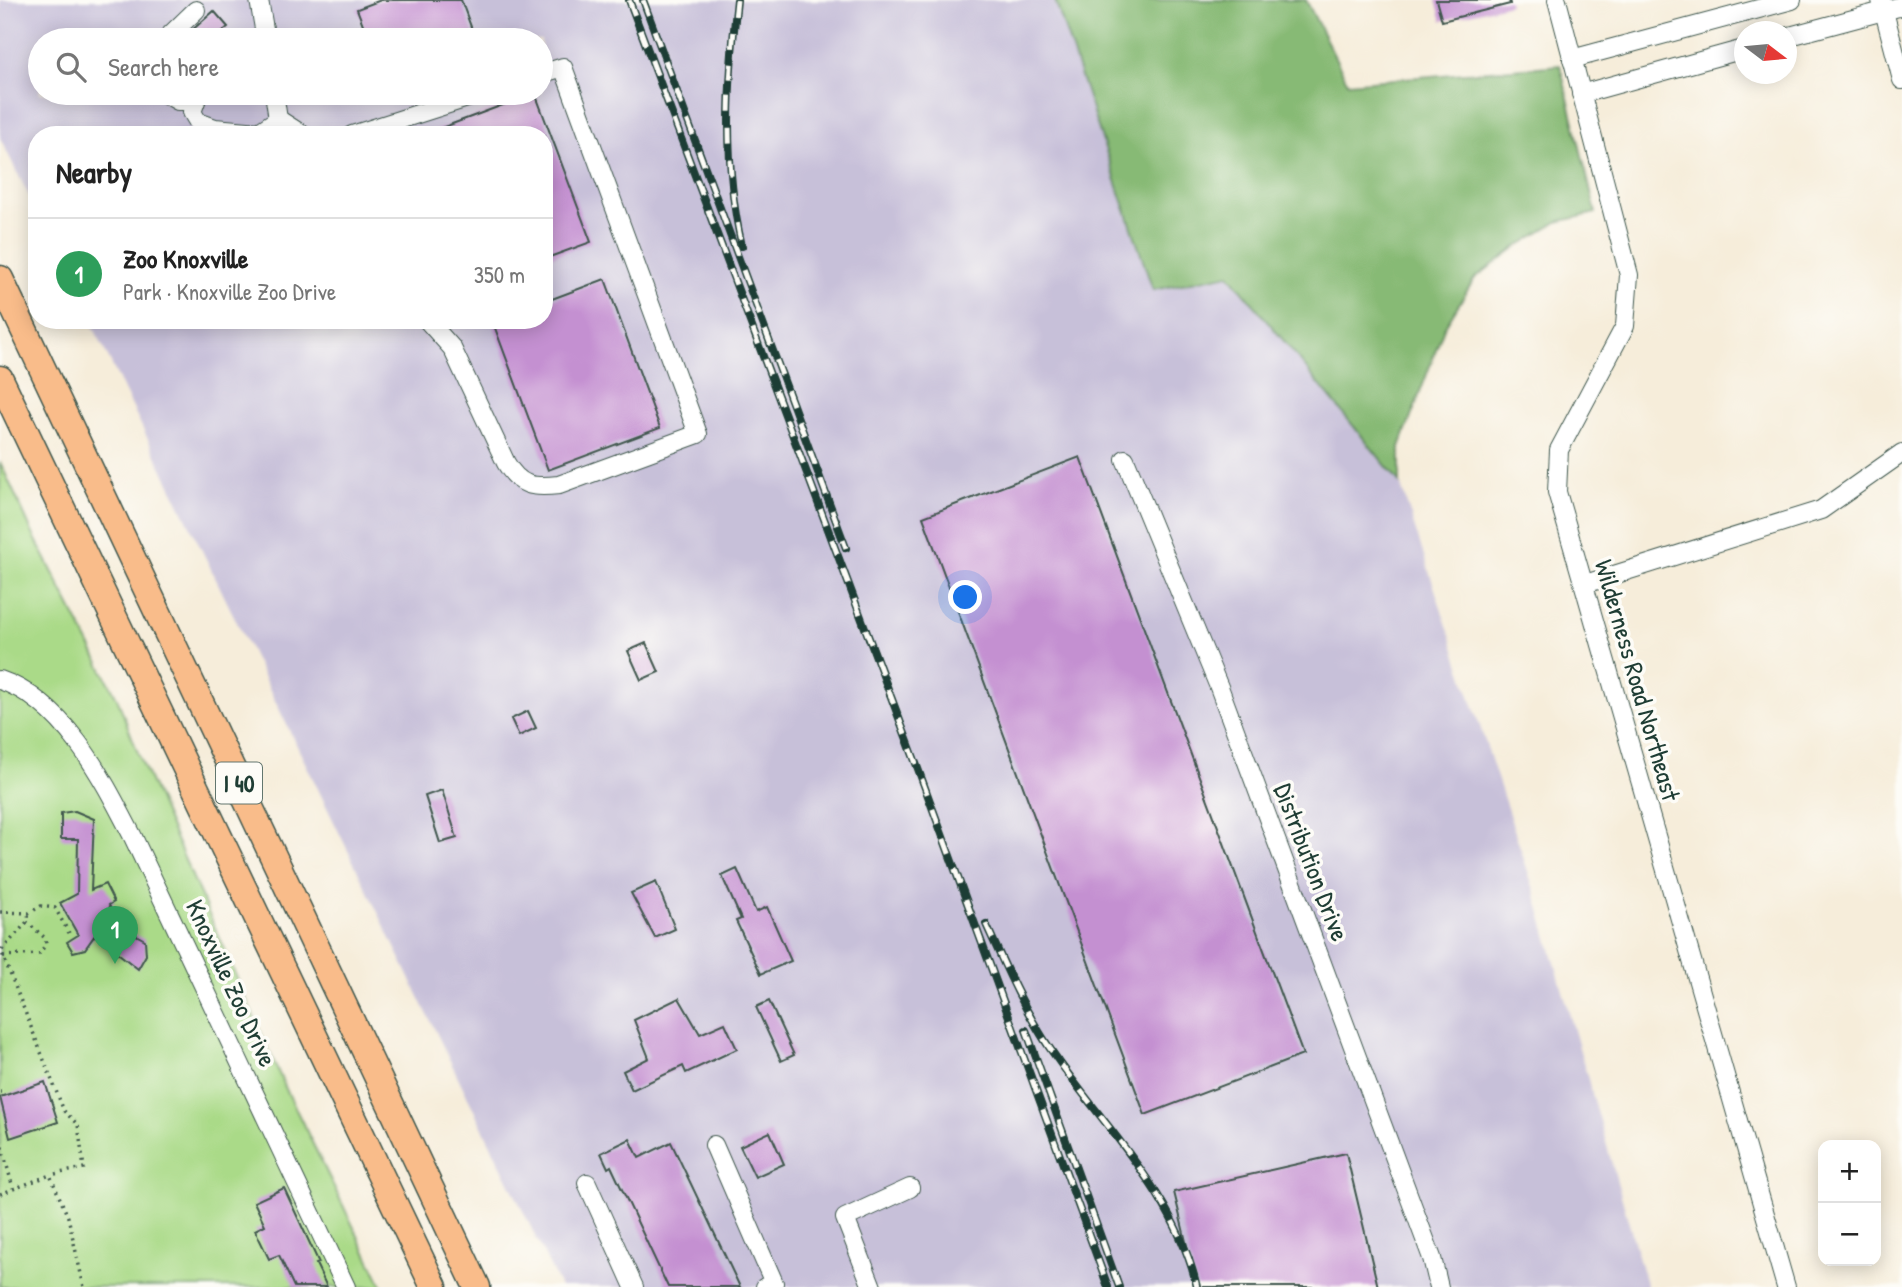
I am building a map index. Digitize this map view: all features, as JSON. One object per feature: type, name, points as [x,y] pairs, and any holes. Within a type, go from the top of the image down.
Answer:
[{"type":"highway","name":"I 40","points":[[0,279],[477,1287]]},
{"type":"highway","name":"I 40","points":[[0,379],[434,1287]]},
{"type":"street","points":[[259,0],[260,28]]},
{"type":"street","name":"Wilderness Road Northeast","points":[[1557,0],[1629,275],[1625,326],[1559,450],[1557,492],[1786,1287]]},
{"type":"street","points":[[1572,59],[1791,0]]},
{"type":"street","points":[[1883,5],[1902,80]]},
{"type":"street","points":[[1797,34],[1883,5],[1902,6]]},
{"type":"street","points":[[177,28],[196,10]]},
{"type":"street","points":[[1581,94],[1734,52]]},
{"type":"street","points":[[435,329],[453,348],[515,478],[540,487],[559,485],[698,434],[562,67],[553,70]]},
{"type":"street","points":[[194,105],[192,112],[198,122],[206,126]]},
{"type":"street","points":[[276,105],[278,119],[289,126]]},
{"type":"street","points":[[380,126],[446,105]]},
{"type":"street","points":[[265,126],[278,119]]},
{"type":"street","points":[[1585,584],[1821,510],[1902,453]]},
{"type":"street","name":"Distribution Drive","points":[[1125,458],[1219,687],[1432,1258],[1439,1287]]},
{"type":"street","name":"Knoxville Zoo Drive","points":[[0,680],[23,688],[75,739],[99,770],[133,836],[346,1287]]},
{"type":"street","points":[[714,1145],[774,1283],[765,1287]]},
{"type":"street","points":[[587,1183],[634,1287]]},
{"type":"street","points":[[872,1287],[845,1218],[909,1188]]},
{"type":"path","points":[[0,912],[29,913],[41,906],[55,908],[69,933]]},
{"type":"path","points":[[1,951],[27,922],[29,913]]},
{"type":"path","points":[[1,951],[39,954],[46,944],[45,938],[27,922]]},
{"type":"path","points":[[0,1194],[50,1175],[84,1168],[78,1125],[64,1111],[1,951]]},
{"type":"path","points":[[0,1140],[14,1189]]},
{"type":"path","points":[[50,1175],[68,1217],[84,1287]]},
{"type":"shaded area","points":[[0,0],[1055,0],[1153,289],[1229,274],[1400,483],[1536,896],[1647,1287],[560,1287],[94,329],[553,329],[553,126],[28,126],[28,194],[0,138]]},
{"type":"green space","points":[[1055,0],[1306,0],[1348,83],[1560,65],[1596,213],[1557,222],[1518,246],[1475,278],[1444,328],[1400,447],[1400,483],[1229,274],[1153,290]]},
{"type":"green space","points":[[0,462],[33,534],[117,698],[140,758],[284,1085],[383,1287],[0,1287]]},
{"type":"building","points":[[381,0],[461,0],[471,28],[364,28],[357,9]]},
{"type":"building","points":[[1436,0],[1509,0],[1510,4],[1442,21]]},
{"type":"building","points":[[214,11],[228,27],[227,28],[195,28]]},
{"type":"building","points":[[503,105],[540,105],[547,126],[447,126]]},
{"type":"building","points":[[553,141],[591,242],[553,256]]},
{"type":"building","points":[[605,279],[660,428],[548,470],[495,329],[553,329],[553,299]]},
{"type":"building","points":[[1080,457],[1303,1055],[1145,1115],[923,517]]},
{"type":"building","points":[[646,643],[659,672],[641,680],[628,651]]},
{"type":"building","points":[[528,711],[536,728],[519,736],[511,719]]},
{"type":"building","points":[[442,790],[457,838],[440,843],[425,796]]},
{"type":"building","points":[[75,811],[94,819],[91,890],[105,884],[114,902],[109,905],[118,925],[145,940],[146,955],[138,969],[95,935],[85,949],[73,952],[67,942],[78,935],[60,903],[77,894],[78,839],[61,839],[61,813]]},
{"type":"building","points":[[737,869],[756,912],[767,907],[791,961],[761,974],[736,921],[741,919],[722,876]]},
{"type":"building","points":[[656,882],[675,929],[655,938],[631,893]]},
{"type":"building","points":[[679,998],[700,1034],[725,1023],[737,1049],[686,1073],[683,1066],[632,1090],[623,1071],[649,1058],[634,1020]]},
{"type":"building","points":[[769,1001],[794,1055],[781,1061],[756,1007]]},
{"type":"building","points":[[45,1082],[58,1122],[10,1138],[0,1097]]},
{"type":"building","points":[[770,1132],[784,1164],[755,1177],[740,1146]]},
{"type":"building","points":[[630,1139],[639,1158],[671,1142],[740,1287],[668,1287],[611,1166],[608,1168],[601,1153]]},
{"type":"building","points":[[1346,1153],[1378,1287],[1197,1287],[1174,1192]]},
{"type":"building","points":[[284,1188],[319,1263],[316,1264],[327,1287],[294,1287],[279,1255],[269,1259],[255,1230],[265,1225],[254,1202]]},
{"type":"railway","points":[[629,0],[917,766],[1108,1287]]},
{"type":"railway","points":[[643,0],[846,548]]},
{"type":"railway","points":[[737,0],[729,123],[732,185],[742,246]]},
{"type":"railway","points":[[986,924],[1015,987],[1049,1047],[1154,1190],[1172,1221],[1197,1287]]},
{"type":"railway","points":[[1026,1030],[1119,1287]]},
{"type":"place","name":"Zoo Knoxville","points":[[115,964]]}]
